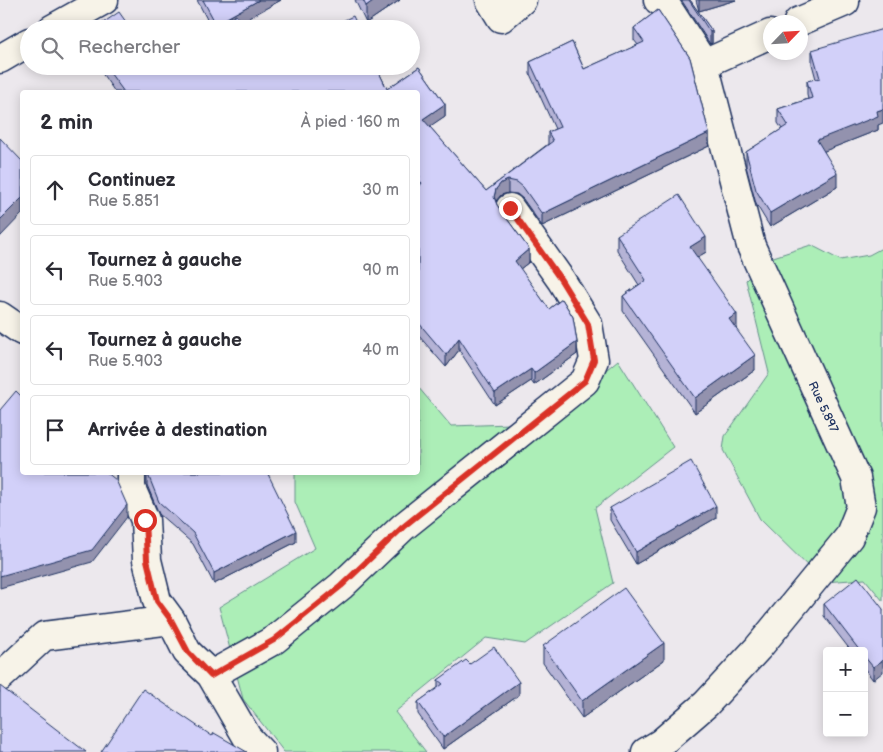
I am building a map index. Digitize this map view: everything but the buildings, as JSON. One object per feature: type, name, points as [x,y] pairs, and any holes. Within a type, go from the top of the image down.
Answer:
[{"type":"street","points":[[62,15],[104,0]]},
{"type":"street","points":[[490,0],[501,18],[522,0]]},
{"type":"street","name":"Rue 5.897","points":[[646,752],[661,743],[706,704],[758,648],[849,537],[861,507],[856,478],[752,246],[704,64],[665,4],[658,0]]},
{"type":"street","points":[[808,18],[845,2]]},
{"type":"street","points":[[704,64],[763,37]]},
{"type":"street","points":[[0,59],[20,47]]},
{"type":"street","points":[[211,676],[274,640],[341,586],[403,527],[585,381],[594,360],[588,324],[561,280],[510,208]]},
{"type":"street","points":[[0,316],[20,331]]},
{"type":"street","points":[[131,475],[131,488],[145,520],[147,560],[157,601],[171,620],[188,652],[211,676],[248,737],[261,752]]},
{"type":"street","points":[[0,677],[44,636],[171,620]]},
{"type":"green space","points":[[811,245],[840,260],[869,255],[882,248],[883,245],[883,601],[865,579],[824,582],[760,519],[723,450],[725,436],[769,373],[746,280],[767,259]]},
{"type":"green space","points":[[618,360],[673,447],[595,508],[613,583],[525,644],[486,638],[395,712],[426,752],[284,752],[243,699],[219,607],[315,548],[295,502],[295,475],[420,475],[420,389],[451,426],[541,423]]},
{"type":"route","points":[[145,520],[147,560],[157,601],[171,620],[188,652],[211,676],[274,640],[341,586],[403,527],[585,381],[594,360],[588,324],[561,280],[510,208]]}]
